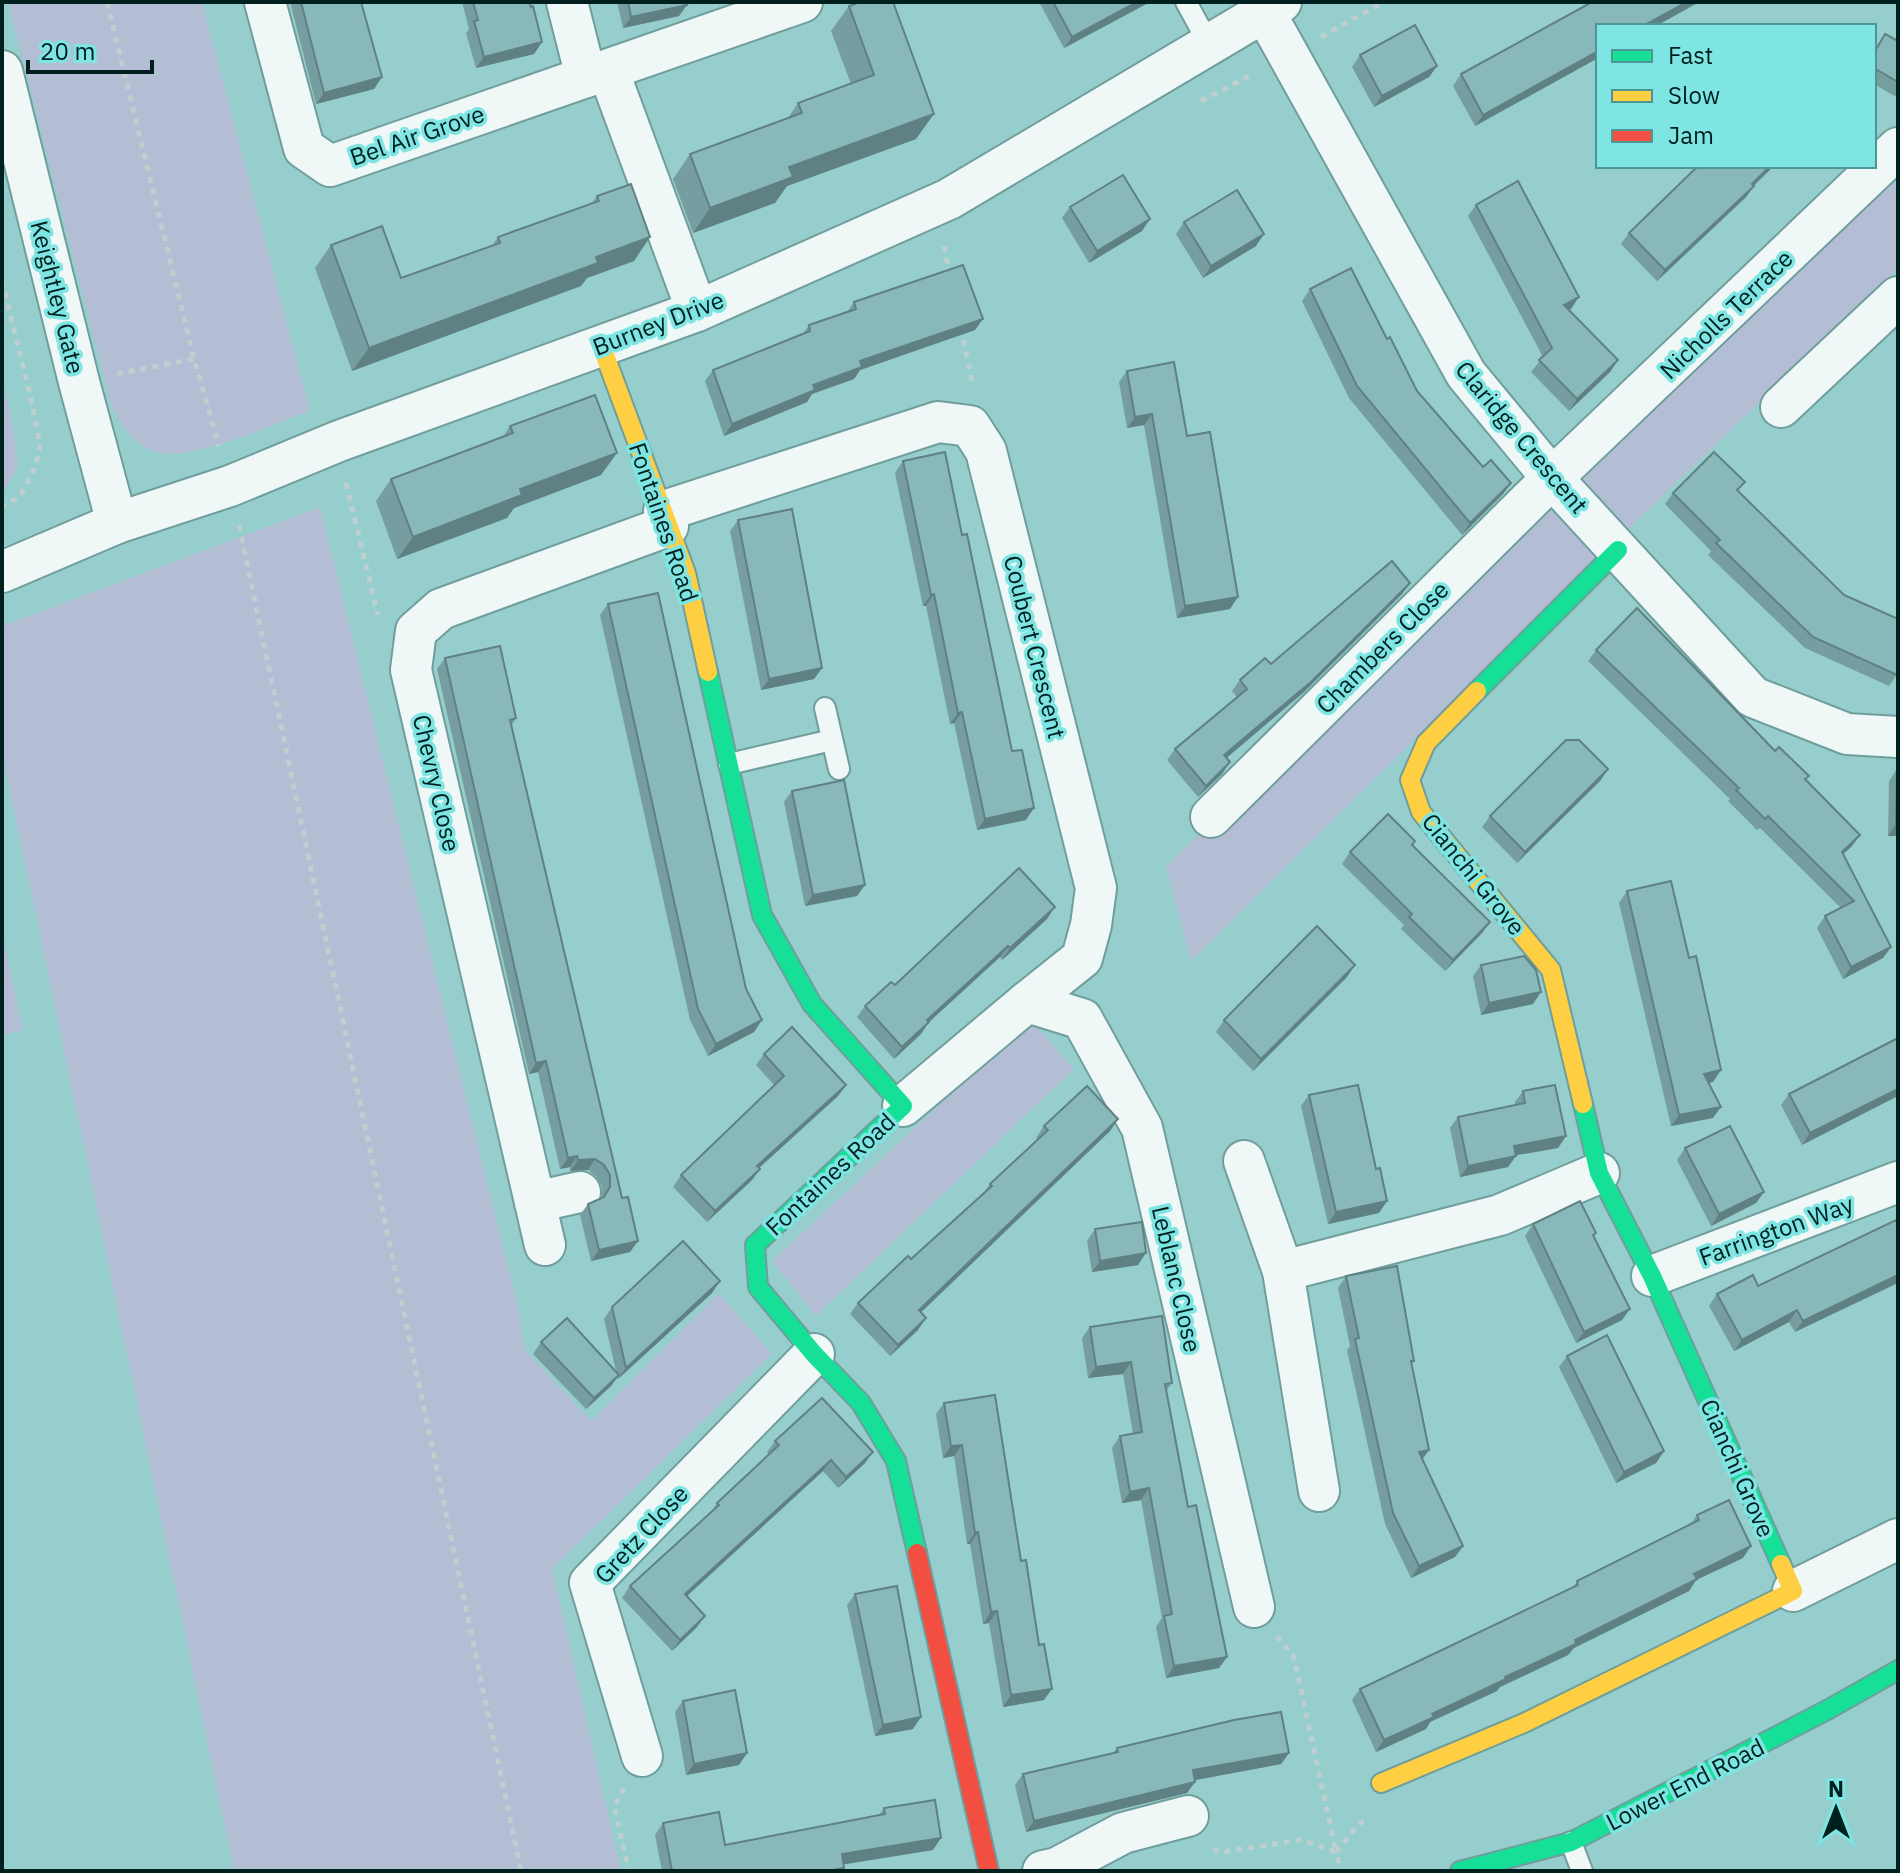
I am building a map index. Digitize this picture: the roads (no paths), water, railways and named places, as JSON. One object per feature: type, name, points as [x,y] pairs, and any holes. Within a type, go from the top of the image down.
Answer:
[{"type":"street","name":"Bel Air Grove","points":[[265,2],[304,148],[330,166],[597,73]]},
{"type":"street","points":[[567,2],[697,311]]},
{"type":"street","points":[[597,73],[802,2]]},
{"type":"street","name":"Burney Drive","points":[[2,572],[117,523],[230,486],[339,441],[697,311],[935,205],[1272,7]]},
{"type":"street","name":"Claridge Crescent","points":[[1272,7],[1466,374],[1552,478],[1753,697],[1847,734],[1898,737]]},
{"type":"street","name":"Keightley Gate","points":[[2,71],[117,523]]},
{"type":"street","name":"Nicholls Terrace","points":[[1552,478],[1869,168]]},
{"type":"street","points":[[1781,407],[1898,297]]},
{"type":"street","name":"Fontaines Road","points":[[601,345],[686,573],[762,915],[812,1004],[903,1106],[755,1245],[758,1287],[814,1354],[861,1403],[896,1461],[989,1871]]},
{"type":"street","name":"Coubert Crescent","points":[[666,518],[938,422],[970,426],[986,451],[1096,888],[1082,958],[903,1106]]},
{"type":"street","name":"Chambers Close","points":[[1211,817],[1552,478]]},
{"type":"street","name":"Chevry Close","points":[[545,1245],[411,670],[416,631],[441,609],[666,518]]},
{"type":"street","name":"Cianchi Grove","points":[[1618,550],[1426,743],[1410,780],[1421,812],[1551,970],[1599,1173],[1652,1276],[1793,1591]]},
{"type":"street","name":"Leblanc Close","points":[[1027,1002],[1082,1019],[1142,1128],[1254,1607]]},
{"type":"street","points":[[1244,1161],[1283,1271],[1319,1491]]},
{"type":"street","points":[[1283,1271],[1500,1215],[1599,1173]]},
{"type":"street","name":"Farrington Way","points":[[1652,1276],[1898,1182]]},
{"type":"street","points":[[535,1202],[580,1192]]},
{"type":"street","name":"Gretz Close","points":[[642,1756],[590,1583],[814,1354]]},
{"type":"street","points":[[1381,1783],[1524,1723],[1898,1539]]},
{"type":"street","name":"Lower End Road","points":[[1460,1871],[1571,1842],[1898,1670]]},
{"type":"street","points":[[1043,1871],[1057,1868],[1123,1833],[1199,1832]]},
{"type":"lane","points":[[1186,2],[1209,44]]},
{"type":"lane","points":[[825,708],[839,769]]},
{"type":"lane","points":[[729,764],[832,740]]},
{"type":"lane","points":[[1571,1842],[1582,1871]]}]
